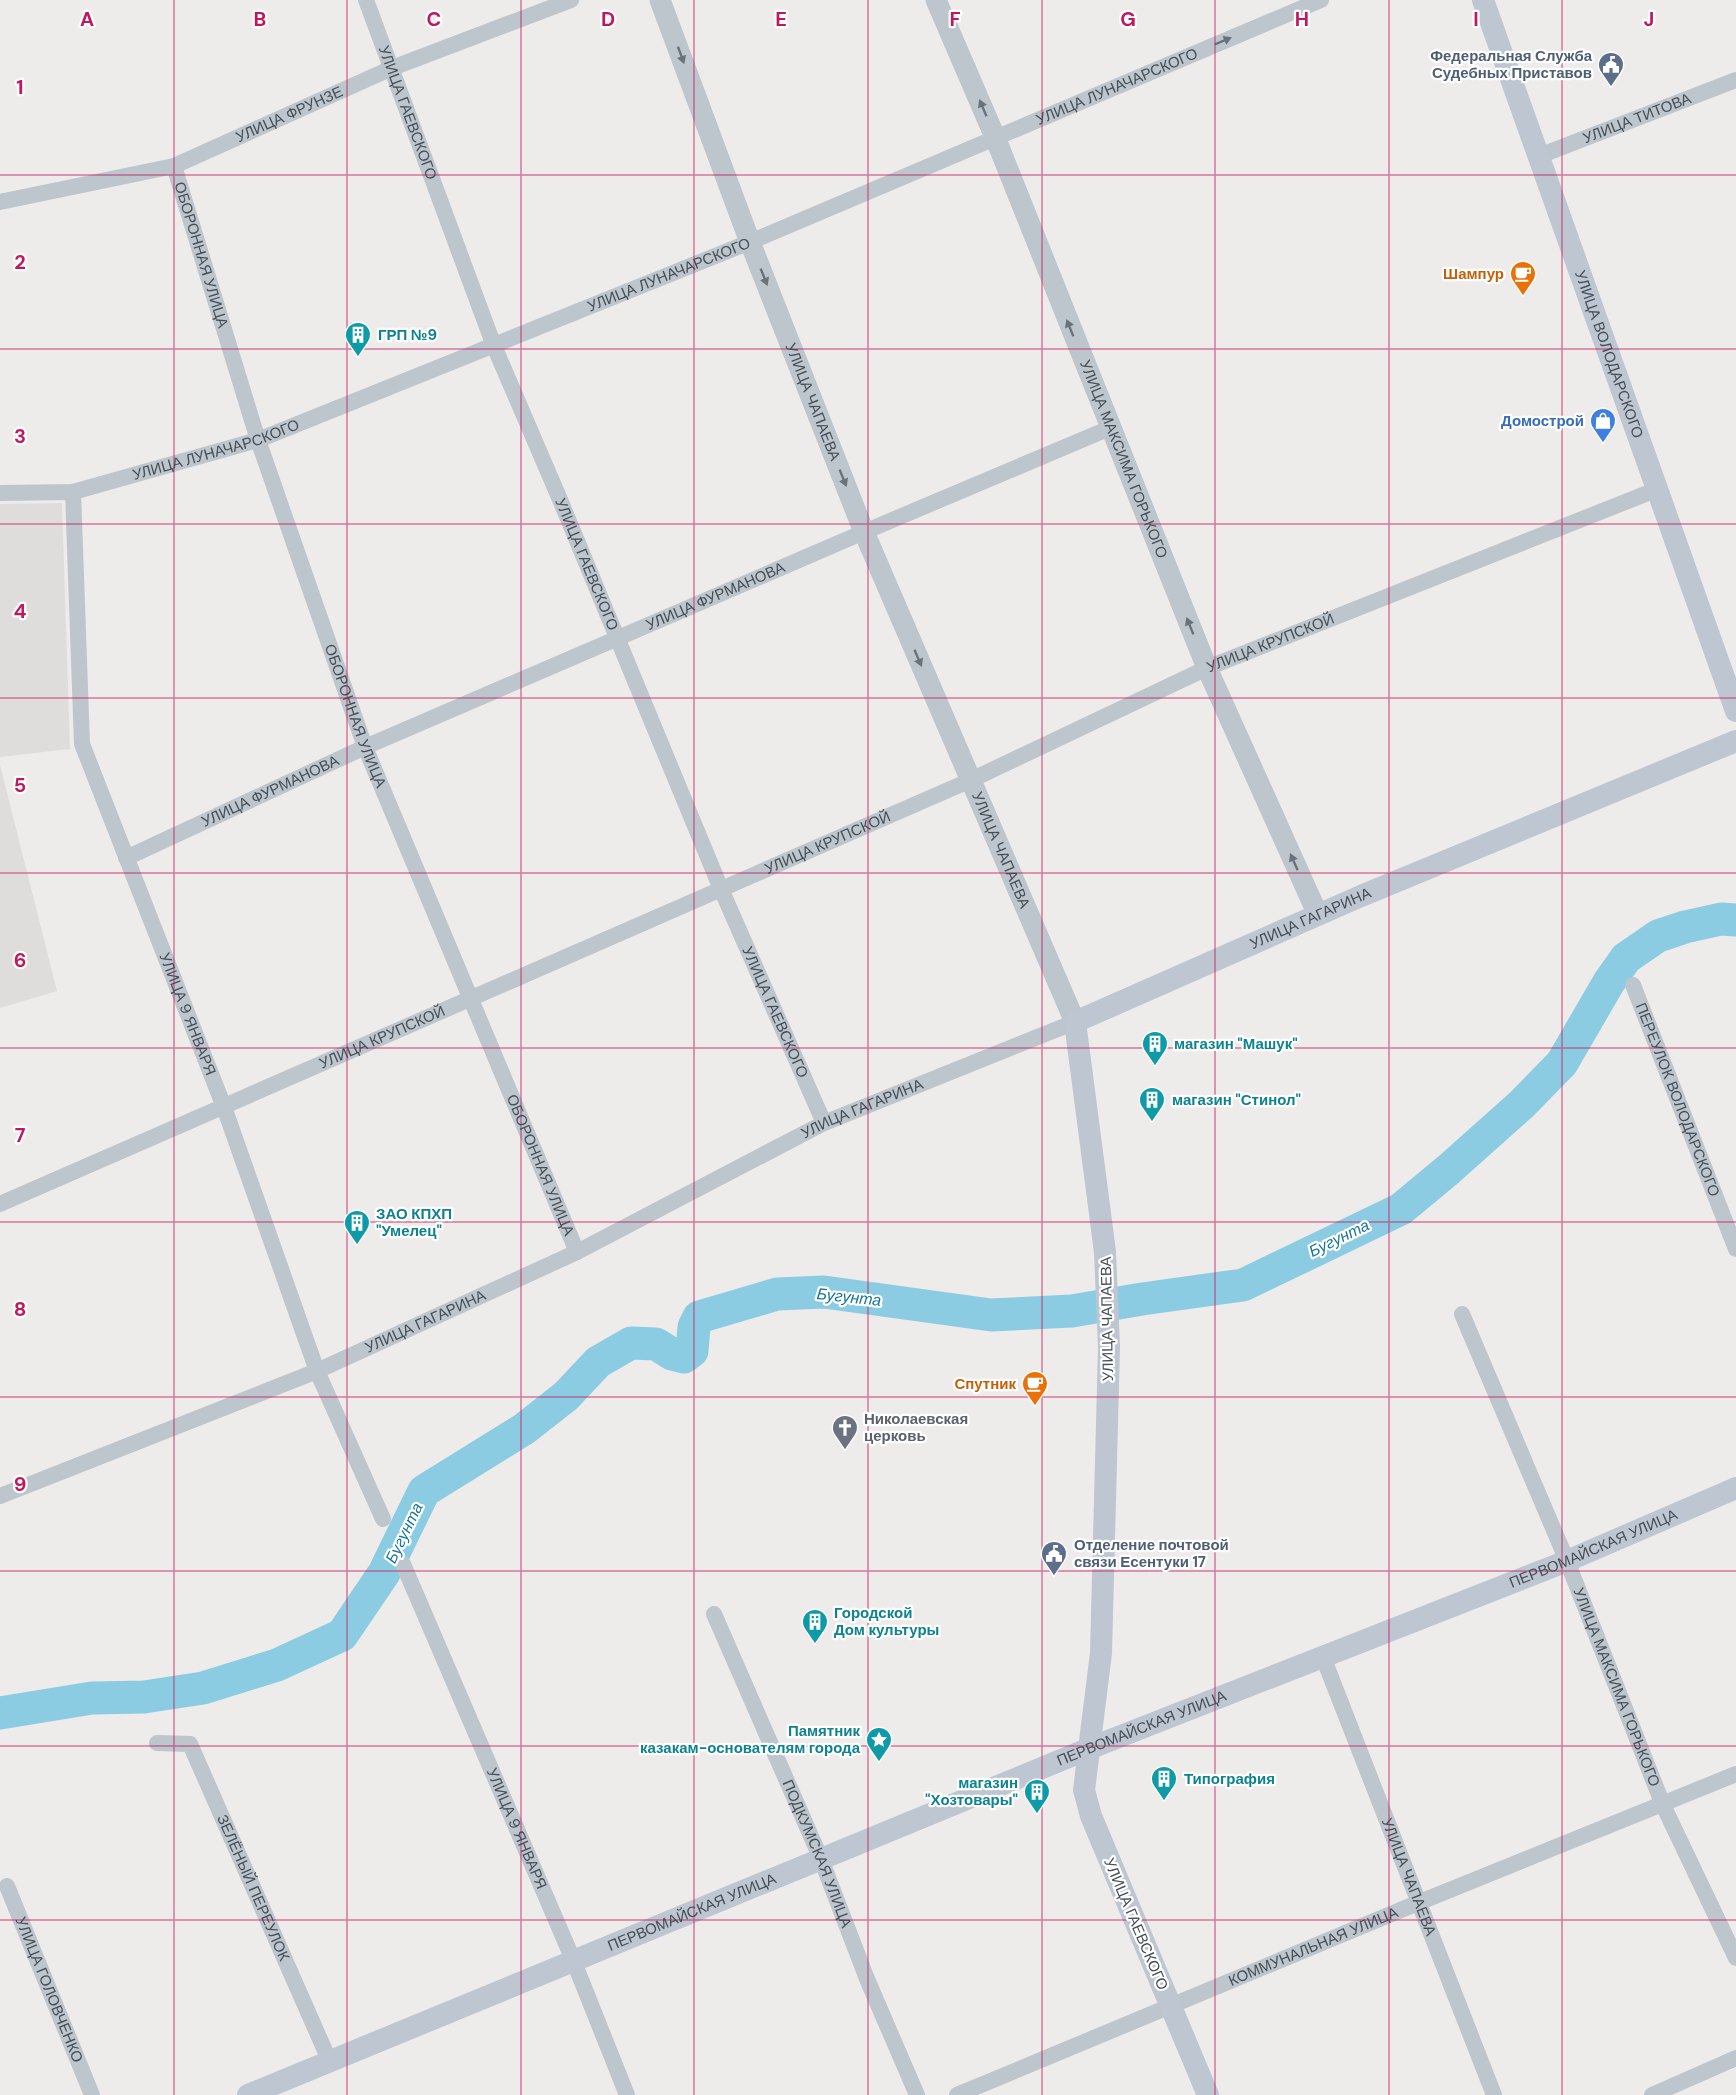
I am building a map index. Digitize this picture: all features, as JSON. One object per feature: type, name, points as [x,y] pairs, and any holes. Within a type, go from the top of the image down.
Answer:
[{"type":"main road","name":"УЛИЦА ВОЛОДАРСКОГО","points":[[1483,0],[1736,711]]},
{"type":"main road","name":"УЛИЦА ГАГАРИНА","points":[[1075,1022],[1318,915],[1736,741]]},
{"type":"main road","name":"УЛИЦА ЧАПАЕВА","points":[[1075,1022],[1106,1252],[1109,1347],[1101,1653],[1088,1749]]},
{"type":"main road","name":"ПЕРВОМАЙСКАЯ УЛИЦА","points":[[248,2095],[1088,1749],[1567,1562],[1736,1488]]},
{"type":"main road","name":"УЛИЦА ГАЕВСКОГО","points":[[1088,1749],[1084,1790],[1091,1816],[1208,2095]]},
{"type":"street","name":"УЛИЦА ГАЕВСКОГО","points":[[366,0],[494,346],[721,889],[824,1123]]},
{"type":"street","name":"УЛИЦА ФРУНЗЕ","points":[[0,202],[174,166],[392,68],[571,0]]},
{"type":"street","name":"УЛИЦА ЧАПАЕВА","points":[[660,0],[750,242],[864,532],[1075,1022]]},
{"type":"street","name":"УЛИЦА МАКСИМА ГОРЬКОГО","points":[[936,0],[995,138],[1207,668],[1318,915]]},
{"type":"street","name":"УЛИЦА ЛУНАЧАРСКОГО","points":[[0,493],[74,492],[258,440],[750,242],[1321,0]]},
{"type":"street","name":"УЛИЦА ТИТОВА","points":[[1539,156],[1736,80]]},
{"type":"street","name":"ОБОРОННАЯ УЛИЦА","points":[[174,166],[258,440],[365,747],[577,1252]]},
{"type":"street","name":"УЛИЦА ФУРМАНОВА","points":[[126,858],[365,747],[1110,428]]},
{"type":"street","name":"УЛИЦА КРУПСКОЙ","points":[[0,1204],[971,780],[1207,668],[1658,489]]},
{"type":"street","name":"УЛИЦА 9 ЯНВАРЯ","points":[[74,492],[82,744],[224,1107],[317,1371],[383,1519]]},
{"type":"street","name":"ПЕРЕУЛОК ВОЛОДАРСКОГО","points":[[1633,985],[1736,1249]]},
{"type":"street","name":"УЛИЦА ГАГАРИНА","points":[[0,1496],[317,1371],[577,1252],[824,1123],[1075,1022]]},
{"type":"street","name":"УЛИЦА МАКСИМА ГОРЬКОГО","points":[[1462,1314],[1567,1562],[1663,1806],[1736,1958]]},
{"type":"street","name":"УЛИЦА 9 ЯНВАРЯ","points":[[403,1564],[574,1962],[627,2095]]},
{"type":"street","name":"ПОДКУМСКАЯ УЛИЦА","points":[[714,1614],[821,1859],[867,1979],[917,2095]]},
{"type":"street","name":"УЛИЦА ЧАПАЕВА","points":[[1323,1657],[1494,2095]]},
{"type":"street","name":"ЗЕЛЁНЫЙ ПЕРЕУЛОК","points":[[157,1743],[190,1744],[330,2061]]},
{"type":"street","name":"КОММУНАЛЬНАЯ УЛИЦА","points":[[957,2095],[1420,1902],[1663,1806],[1736,1774]]},
{"type":"street","name":"УЛИЦА ГОЛОВЧЕНКО","points":[[7,1886],[92,2095]]},
{"type":"street","points":[[1652,2095],[1736,2058]]},
{"type":"shaded area","points":[[62,503],[70,749],[0,757],[0,504]]},
{"type":"shaded area","points":[[0,765],[57,991],[0,1008]]},
{"type":"waterway","name":"Бугунта","points":[[0,1713],[92,1698],[144,1697],[203,1688],[277,1665],[342,1635],[384,1573],[424,1491],[524,1429],[566,1396],[598,1362],[631,1343],[656,1344],[672,1354],[684,1357],[692,1351],[694,1327],[699,1317],[777,1294],[824,1292],[991,1315],[1072,1311],[1243,1285],[1401,1209],[1448,1170],[1522,1104],[1562,1063],[1609,982],[1626,958],[1658,936],[1721,919],[1736,920]]},
{"type":"place","name":"Федеральная Служба Судебных Приставов","points":[[1611,88]]},
{"type":"place","name":"Шампур","points":[[1523,297]]},
{"type":"place","name":"ГРП №9","points":[[358,358]]},
{"type":"place","name":"Домострой","points":[[1603,444]]},
{"type":"place","name":"магазин \"Машук\"","points":[[1155,1067]]},
{"type":"place","name":"магазин \"Стинол\"","points":[[1152,1123]]},
{"type":"place","name":"ЗАО КПХП \"Умелец\"","points":[[357,1246]]},
{"type":"place","name":"Спутник","points":[[1035,1407]]},
{"type":"place","name":"Николаевская церковь","points":[[845,1451]]},
{"type":"place","name":"Отделение почтовой связи Есентуки 17","points":[[1054,1577]]},
{"type":"place","name":"Городской Дом культуры","points":[[815,1645]]},
{"type":"place","name":"Памятник казакам-основателям города","points":[[879,1763]]},
{"type":"place","name":"Типография","points":[[1164,1802]]},
{"type":"place","name":"магазин \"Хозтовары\"","points":[[1037,1815]]}]
